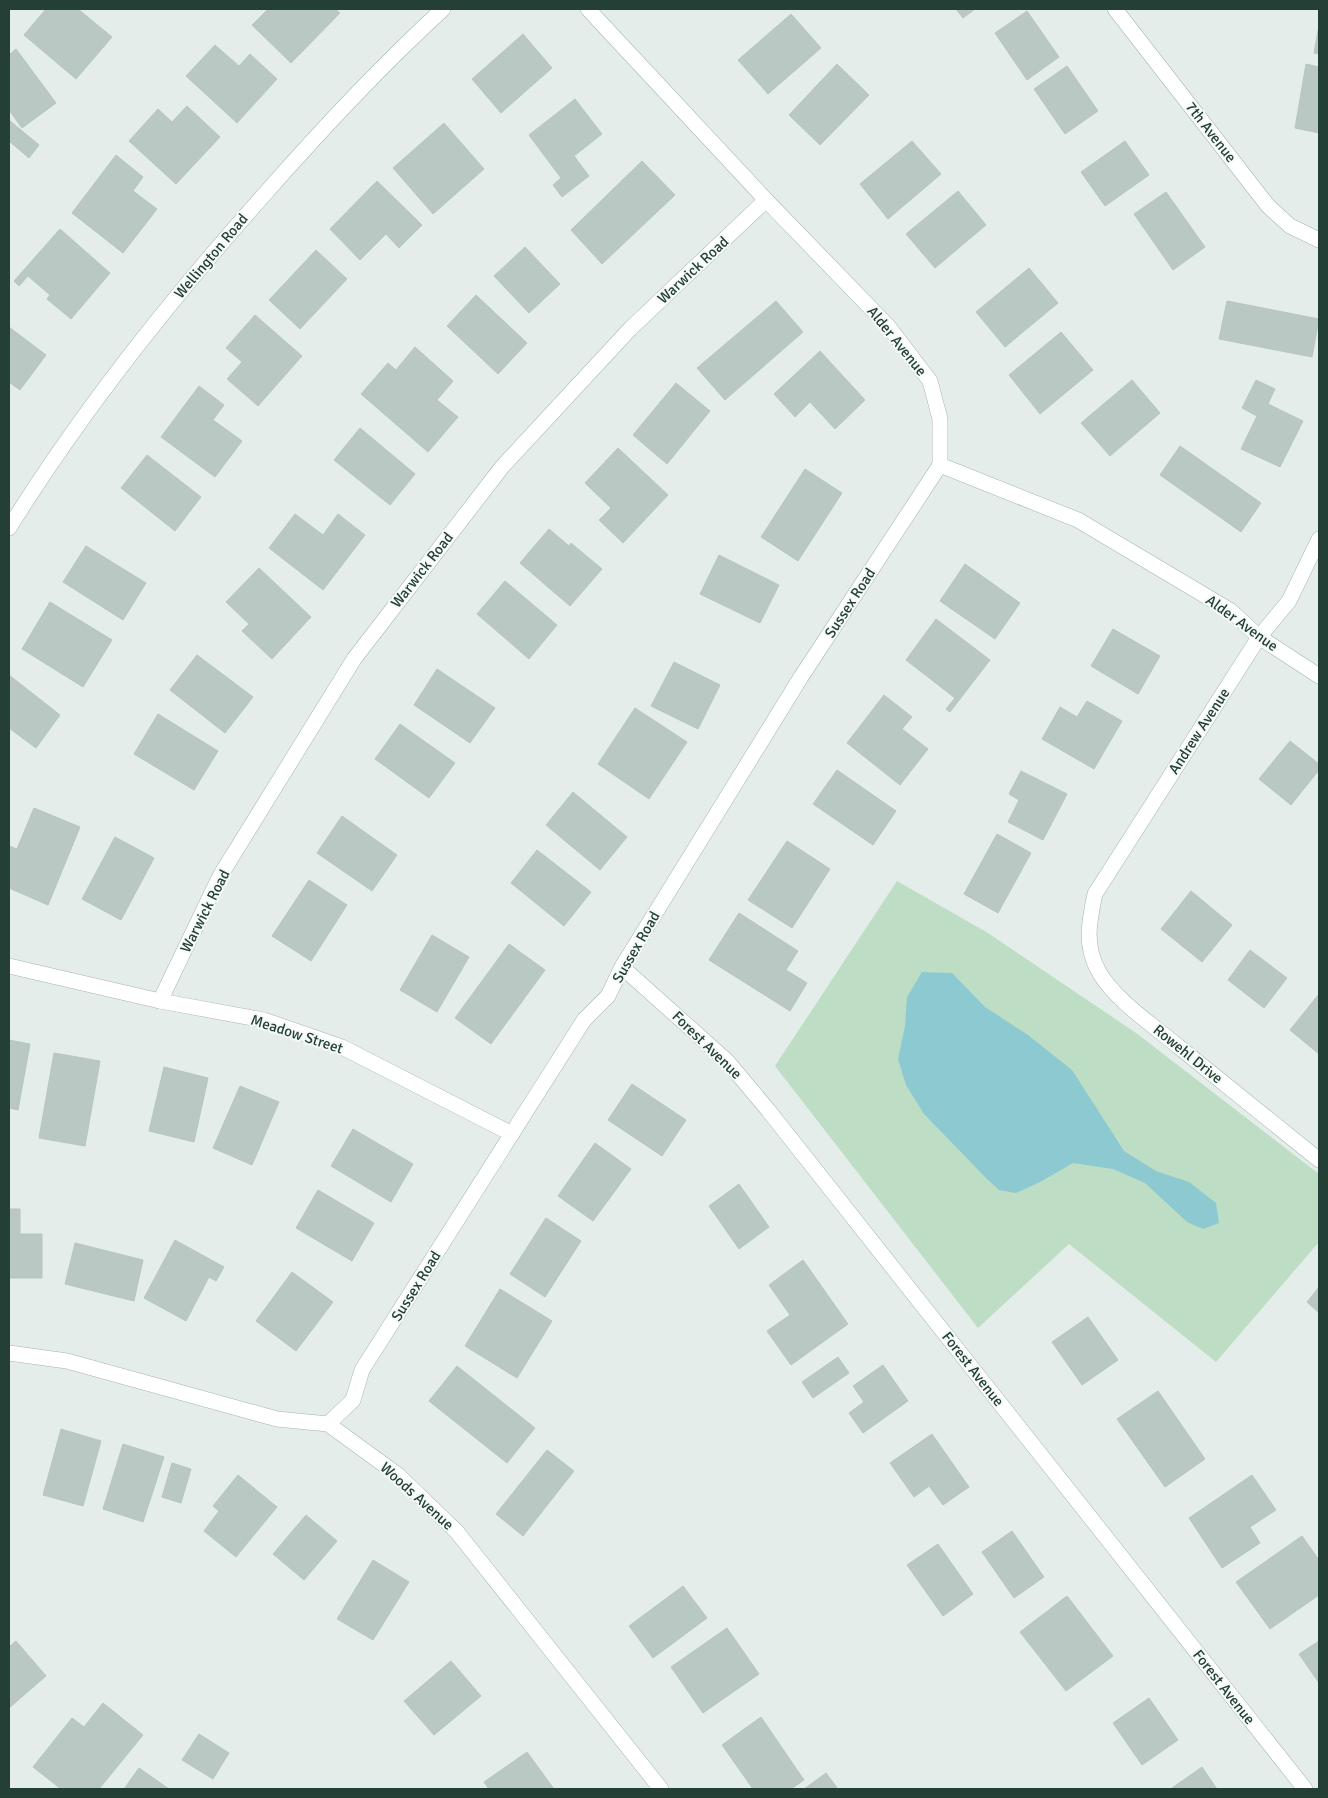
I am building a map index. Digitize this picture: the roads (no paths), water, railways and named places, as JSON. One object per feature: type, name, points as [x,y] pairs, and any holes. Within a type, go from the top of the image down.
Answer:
[{"type":"street","name":"Wellington Road","points":[[9,528],[26,500],[126,359],[205,260],[319,132],[444,9]]},
{"type":"street","name":"Alder Avenue","points":[[588,9],[766,200],[888,326],[930,381],[940,419],[940,465],[1078,520],[1231,611],[1260,637],[1319,676]]},
{"type":"street","name":"7th Avenue","points":[[1115,9],[1268,206],[1290,226],[1319,240]]},
{"type":"street","name":"Warwick Road","points":[[160,1001],[220,876],[354,659],[502,467],[630,329],[766,200]]},
{"type":"street","name":"Sussex Road","points":[[328,1424],[353,1400],[362,1370],[584,1020],[608,996],[622,967],[801,677],[940,465]]},
{"type":"street","name":"Andrew Avenue","points":[[1088,927],[1095,894],[1260,637],[1289,601],[1319,539]]},
{"type":"street","name":"Rowehl Drive","points":[[1088,927],[1091,953],[1099,972],[1115,993],[1319,1160]]},
{"type":"street","name":"Meadow Street","points":[[9,966],[160,1001],[264,1020],[342,1047],[512,1134]]},
{"type":"street","name":"Forest Avenue","points":[[622,967],[728,1061],[1306,1789]]},
{"type":"street","name":"Woods Avenue","points":[[9,1353],[67,1361],[277,1418],[328,1424],[398,1475],[457,1532],[661,1789]]},
{"type":"water","points":[[922,972],[952,973],[985,1007],[1028,1035],[1072,1070],[1124,1151],[1156,1171],[1189,1182],[1216,1203],[1219,1223],[1203,1229],[1187,1222],[1145,1183],[1113,1169],[1073,1163],[1016,1193],[999,1190],[924,1114],[906,1085],[898,1059],[905,1026],[907,997]]}]
